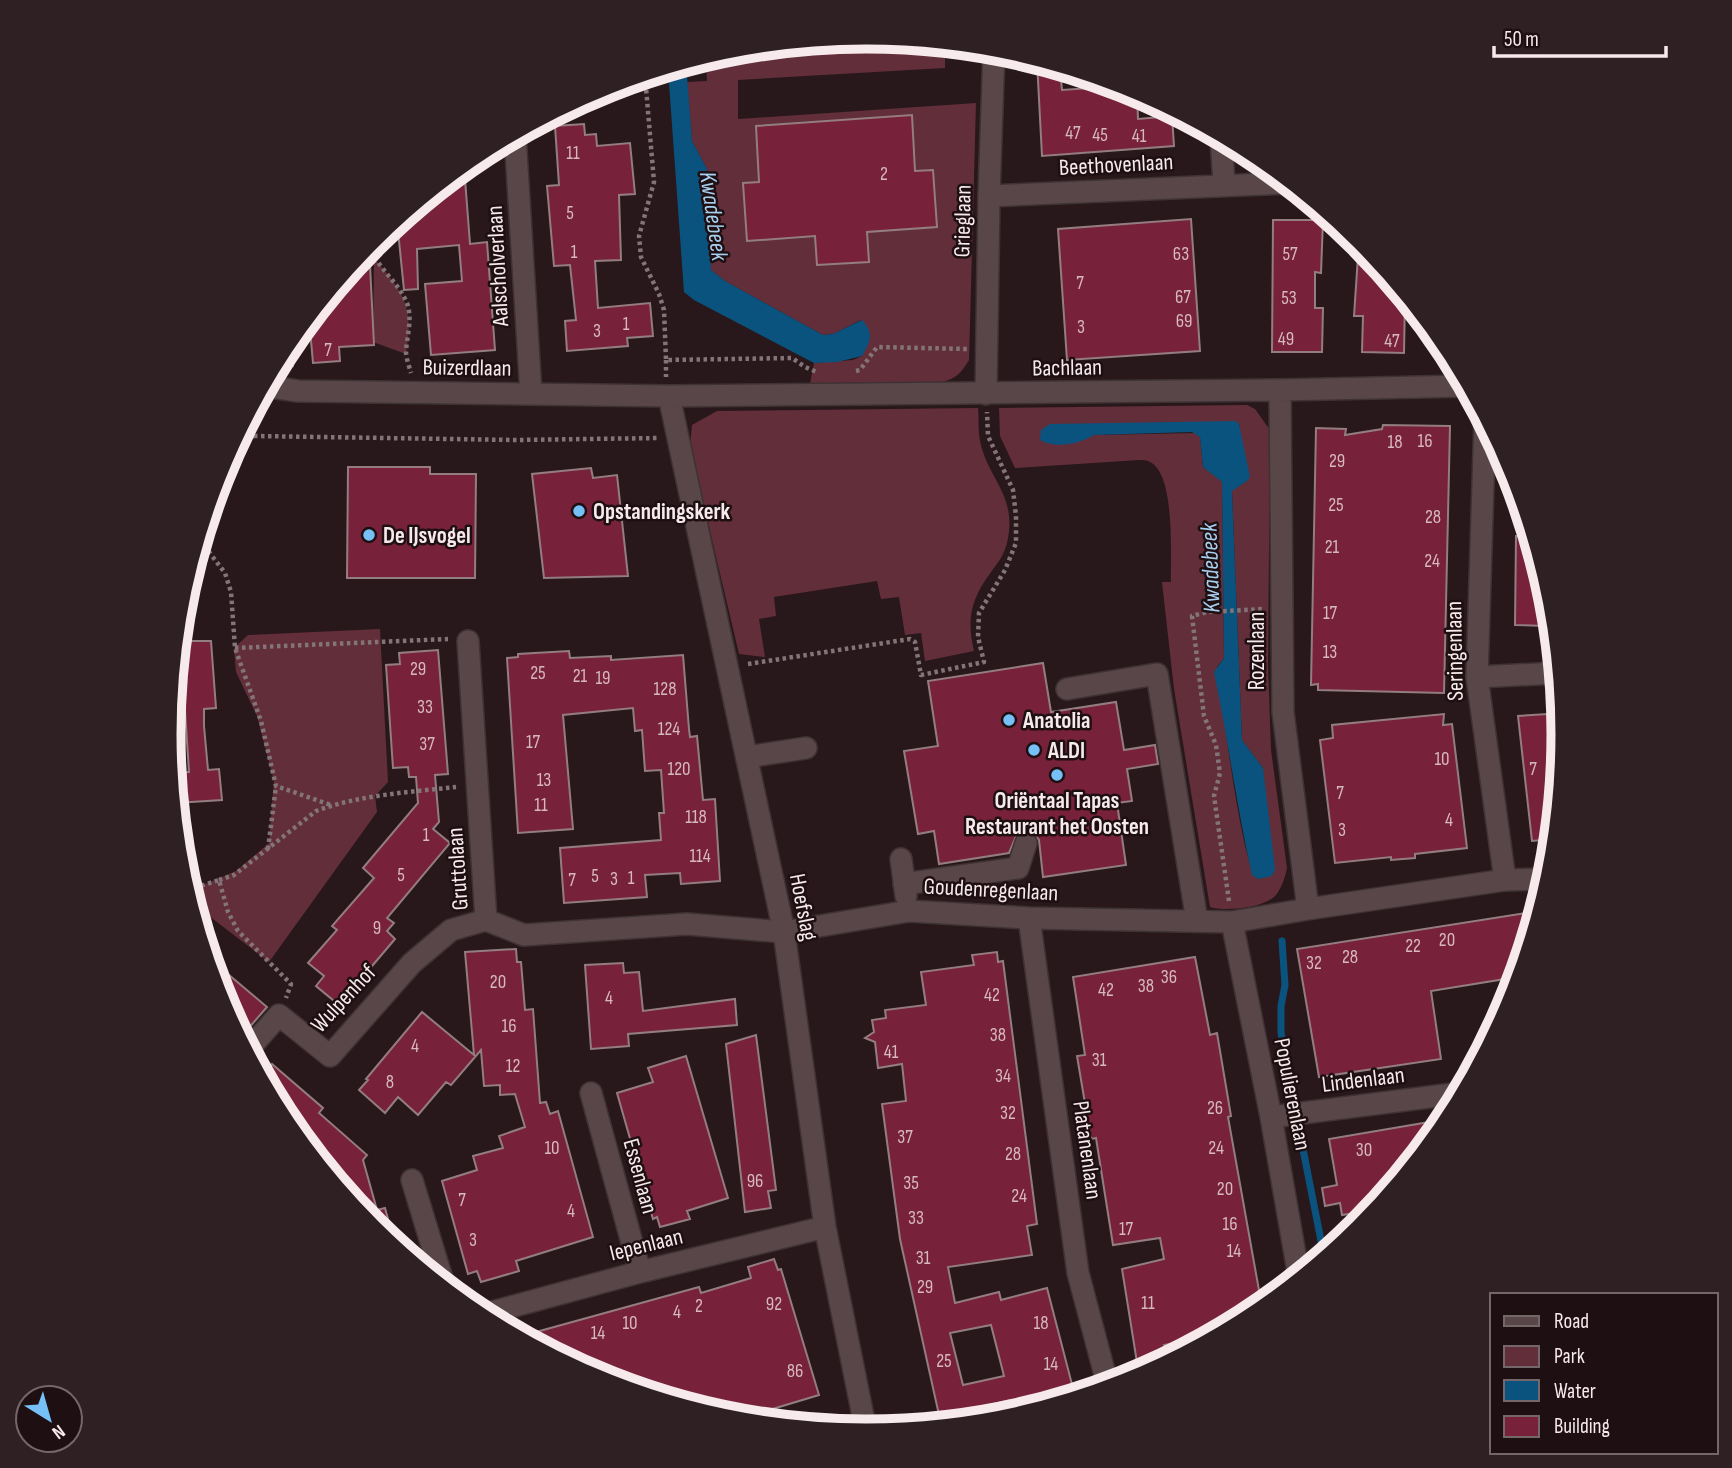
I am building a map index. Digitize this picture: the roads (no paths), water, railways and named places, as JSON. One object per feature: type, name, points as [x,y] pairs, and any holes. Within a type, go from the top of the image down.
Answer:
[{"type":"street","name":"Grieglaan","points":[[986,394],[994,61]]},
{"type":"street","name":"Aalscholverlaan","points":[[516,145],[531,394]]},
{"type":"street","points":[[1222,149],[1224,184]]},
{"type":"street","name":"Beethovenlaan","points":[[989,196],[1273,183]]},
{"type":"street","name":"Bachlaan","points":[[669,396],[1456,386]]},
{"type":"street","name":"Buizerdlaan","points":[[276,387],[298,391],[669,396]]},
{"type":"street","name":"Rozenlaan","points":[[1280,390],[1283,712],[1308,909]]},
{"type":"street","name":"Hoefslag","points":[[669,396],[783,932],[825,1227],[862,1419]]},
{"type":"street","name":"Seringenlaan","points":[[1484,440],[1477,677],[1505,880]]},
{"type":"street","name":"Gruttolaan","points":[[468,641],[486,920],[524,934],[687,924],[783,932]]},
{"type":"street","points":[[1477,677],[1548,673]]},
{"type":"street","points":[[1067,689],[1157,674],[1197,921]]},
{"type":"street","points":[[747,757],[806,748]]},
{"type":"street","points":[[904,884],[1018,868],[1026,842]]},
{"type":"street","points":[[901,859],[909,911]]},
{"type":"street","name":"Goudenregenlaan","points":[[783,932],[909,911],[1029,918],[1232,922],[1505,880],[1535,879]]},
{"type":"street","name":"Platanenlaan","points":[[1029,918],[1078,1273],[1105,1376]]},
{"type":"street","name":"Wulpenhof","points":[[255,1042],[279,1015],[330,1056],[412,962],[451,930],[486,920]]},
{"type":"street","name":"Populierenlaan","points":[[1232,922],[1297,1266]]},
{"type":"street","name":"Essenlaan","points":[[591,1093],[640,1272]]},
{"type":"street","name":"Lindenlaan","points":[[1271,1117],[1448,1095]]},
{"type":"street","points":[[412,1180],[438,1268]]},
{"type":"street","name":"Iepenlaan","points":[[496,1311],[640,1272],[825,1227]]},
{"type":"water","points":[[687,73],[692,141],[707,169],[711,270],[725,281],[823,335],[833,334],[862,320],[870,337],[862,356],[837,362],[814,363],[694,300],[684,292],[669,78]]},
{"type":"water","points":[[1236,421],[1239,424],[1250,477],[1232,491],[1242,740],[1263,768],[1275,869],[1272,876],[1258,879],[1252,875],[1214,672],[1224,658],[1222,482],[1203,467],[1200,437],[1192,432],[1094,435],[1075,443],[1060,445],[1040,440],[1041,430],[1050,424]]},
{"type":"waterway","name":"Kwadebeek","points":[[1282,941],[1285,985],[1281,1006],[1281,1032],[1291,1097]]},
{"type":"waterway","name":"Kwadebeek","points":[[1300,1134],[1322,1245]]},
{"type":"place","name":"Opstandingskerk","points":[[579,511]]},
{"type":"place","name":"De IJsvogel","points":[[369,535]]},
{"type":"place","name":"Anatolia","points":[[1009,720]]},
{"type":"place","name":"ALDI","points":[[1034,750]]},
{"type":"place","name":"Oriëntaal Tapas Restaurant het Oosten","points":[[1057,775]]}]
